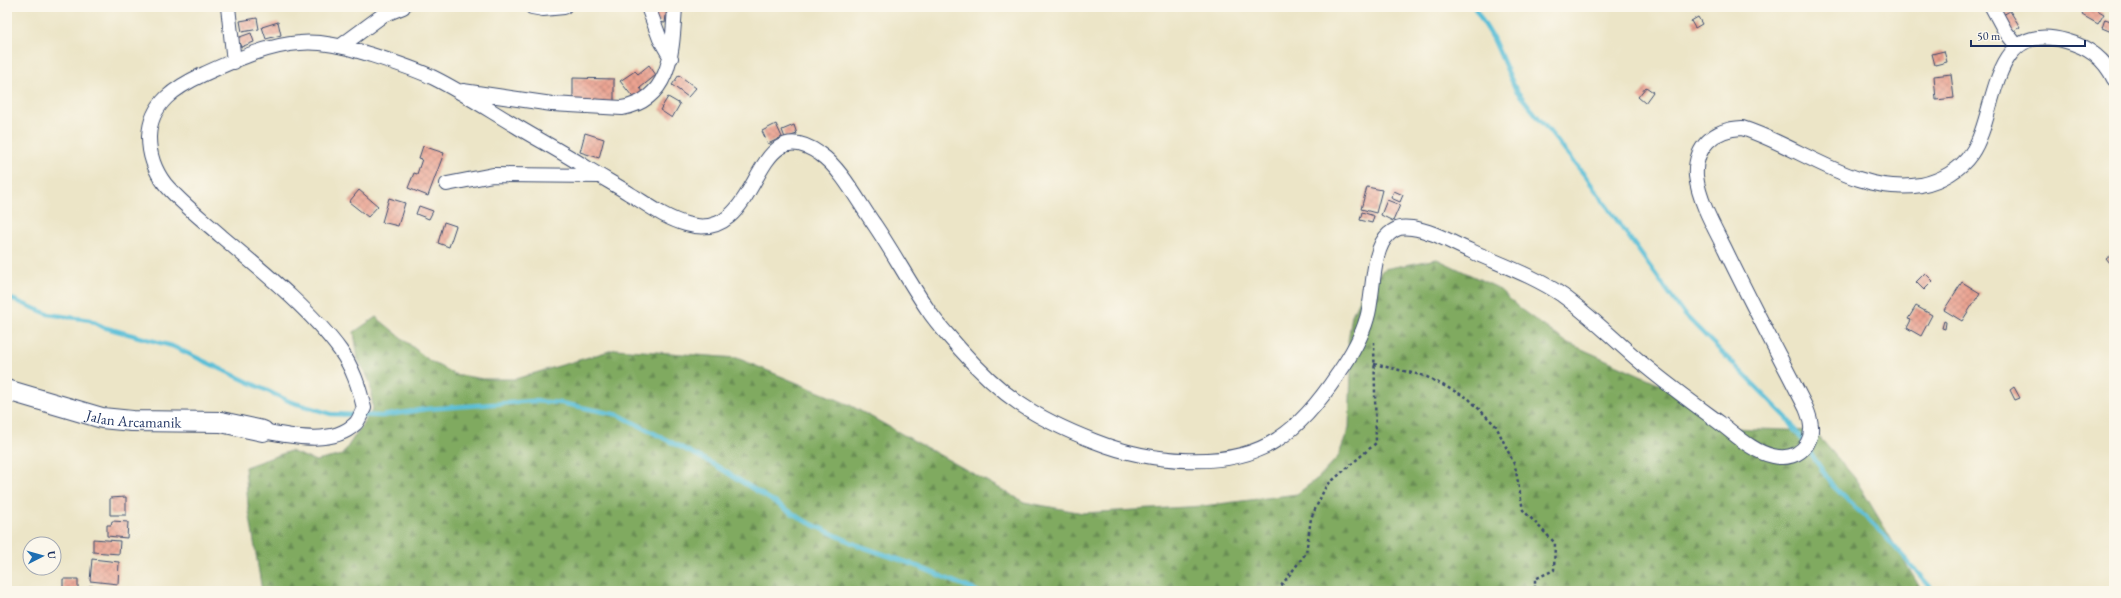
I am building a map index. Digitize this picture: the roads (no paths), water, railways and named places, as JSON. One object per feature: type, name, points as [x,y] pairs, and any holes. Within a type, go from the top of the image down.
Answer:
[{"type":"street","points":[[228,7],[234,62]]},
{"type":"street","points":[[341,46],[383,15],[403,7]]},
{"type":"street","points":[[532,7],[543,9],[564,7]]},
{"type":"street","points":[[648,7],[660,39],[671,58]]},
{"type":"street","points":[[457,90],[552,104],[622,108],[632,106],[644,100],[663,80],[671,58],[675,7]]},
{"type":"street","points":[[1992,7],[2005,31],[2017,46]]},
{"type":"street","points":[[263,431],[308,438],[329,436],[355,424],[364,408],[354,373],[338,348],[302,309],[188,207],[165,184],[154,164],[150,148],[149,132],[152,118],[162,101],[175,90],[192,80],[234,62],[283,45],[305,42],[341,46],[407,66],[457,90],[661,214],[685,224],[698,227],[709,227],[727,220],[747,195],[769,156],[779,147],[789,142],[802,144],[816,151],[830,162],[884,238],[933,317],[998,388],[1015,402],[1042,418],[1097,442],[1126,451],[1180,459],[1233,457],[1253,453],[1275,442],[1292,429],[1330,387],[1362,335],[1368,315],[1378,256],[1384,238],[1392,231],[1407,227],[1436,235],[1539,280],[1580,308],[1632,355],[1748,444],[1772,456],[1784,457],[1799,453],[1808,443],[1812,430],[1811,420],[1732,265],[1704,204],[1696,174],[1700,150],[1704,144],[1721,131],[1742,128],[1865,181],[1879,184],[1906,186],[1921,185],[1954,172],[1972,153],[2006,60],[2017,46],[2026,41],[2041,38],[2060,39],[2087,48],[2100,58],[2114,79]]},
{"type":"street","points":[[447,184],[474,178],[507,174],[599,176]]},
{"type":"street","name":"Jalan Arcamanik","points":[[7,390],[102,418],[132,421],[221,422],[263,431]]},
{"type":"waterway","points":[[1474,7],[1493,38],[1516,90],[1586,177],[1684,314],[1787,418],[1833,486],[1883,534],[1934,591]]},
{"type":"waterway","points":[[7,297],[48,314],[90,320],[103,327],[172,346],[291,402],[331,414],[382,416],[426,409],[533,401],[561,403],[619,415],[715,465],[805,521],[857,545],[912,564],[977,591]]}]
